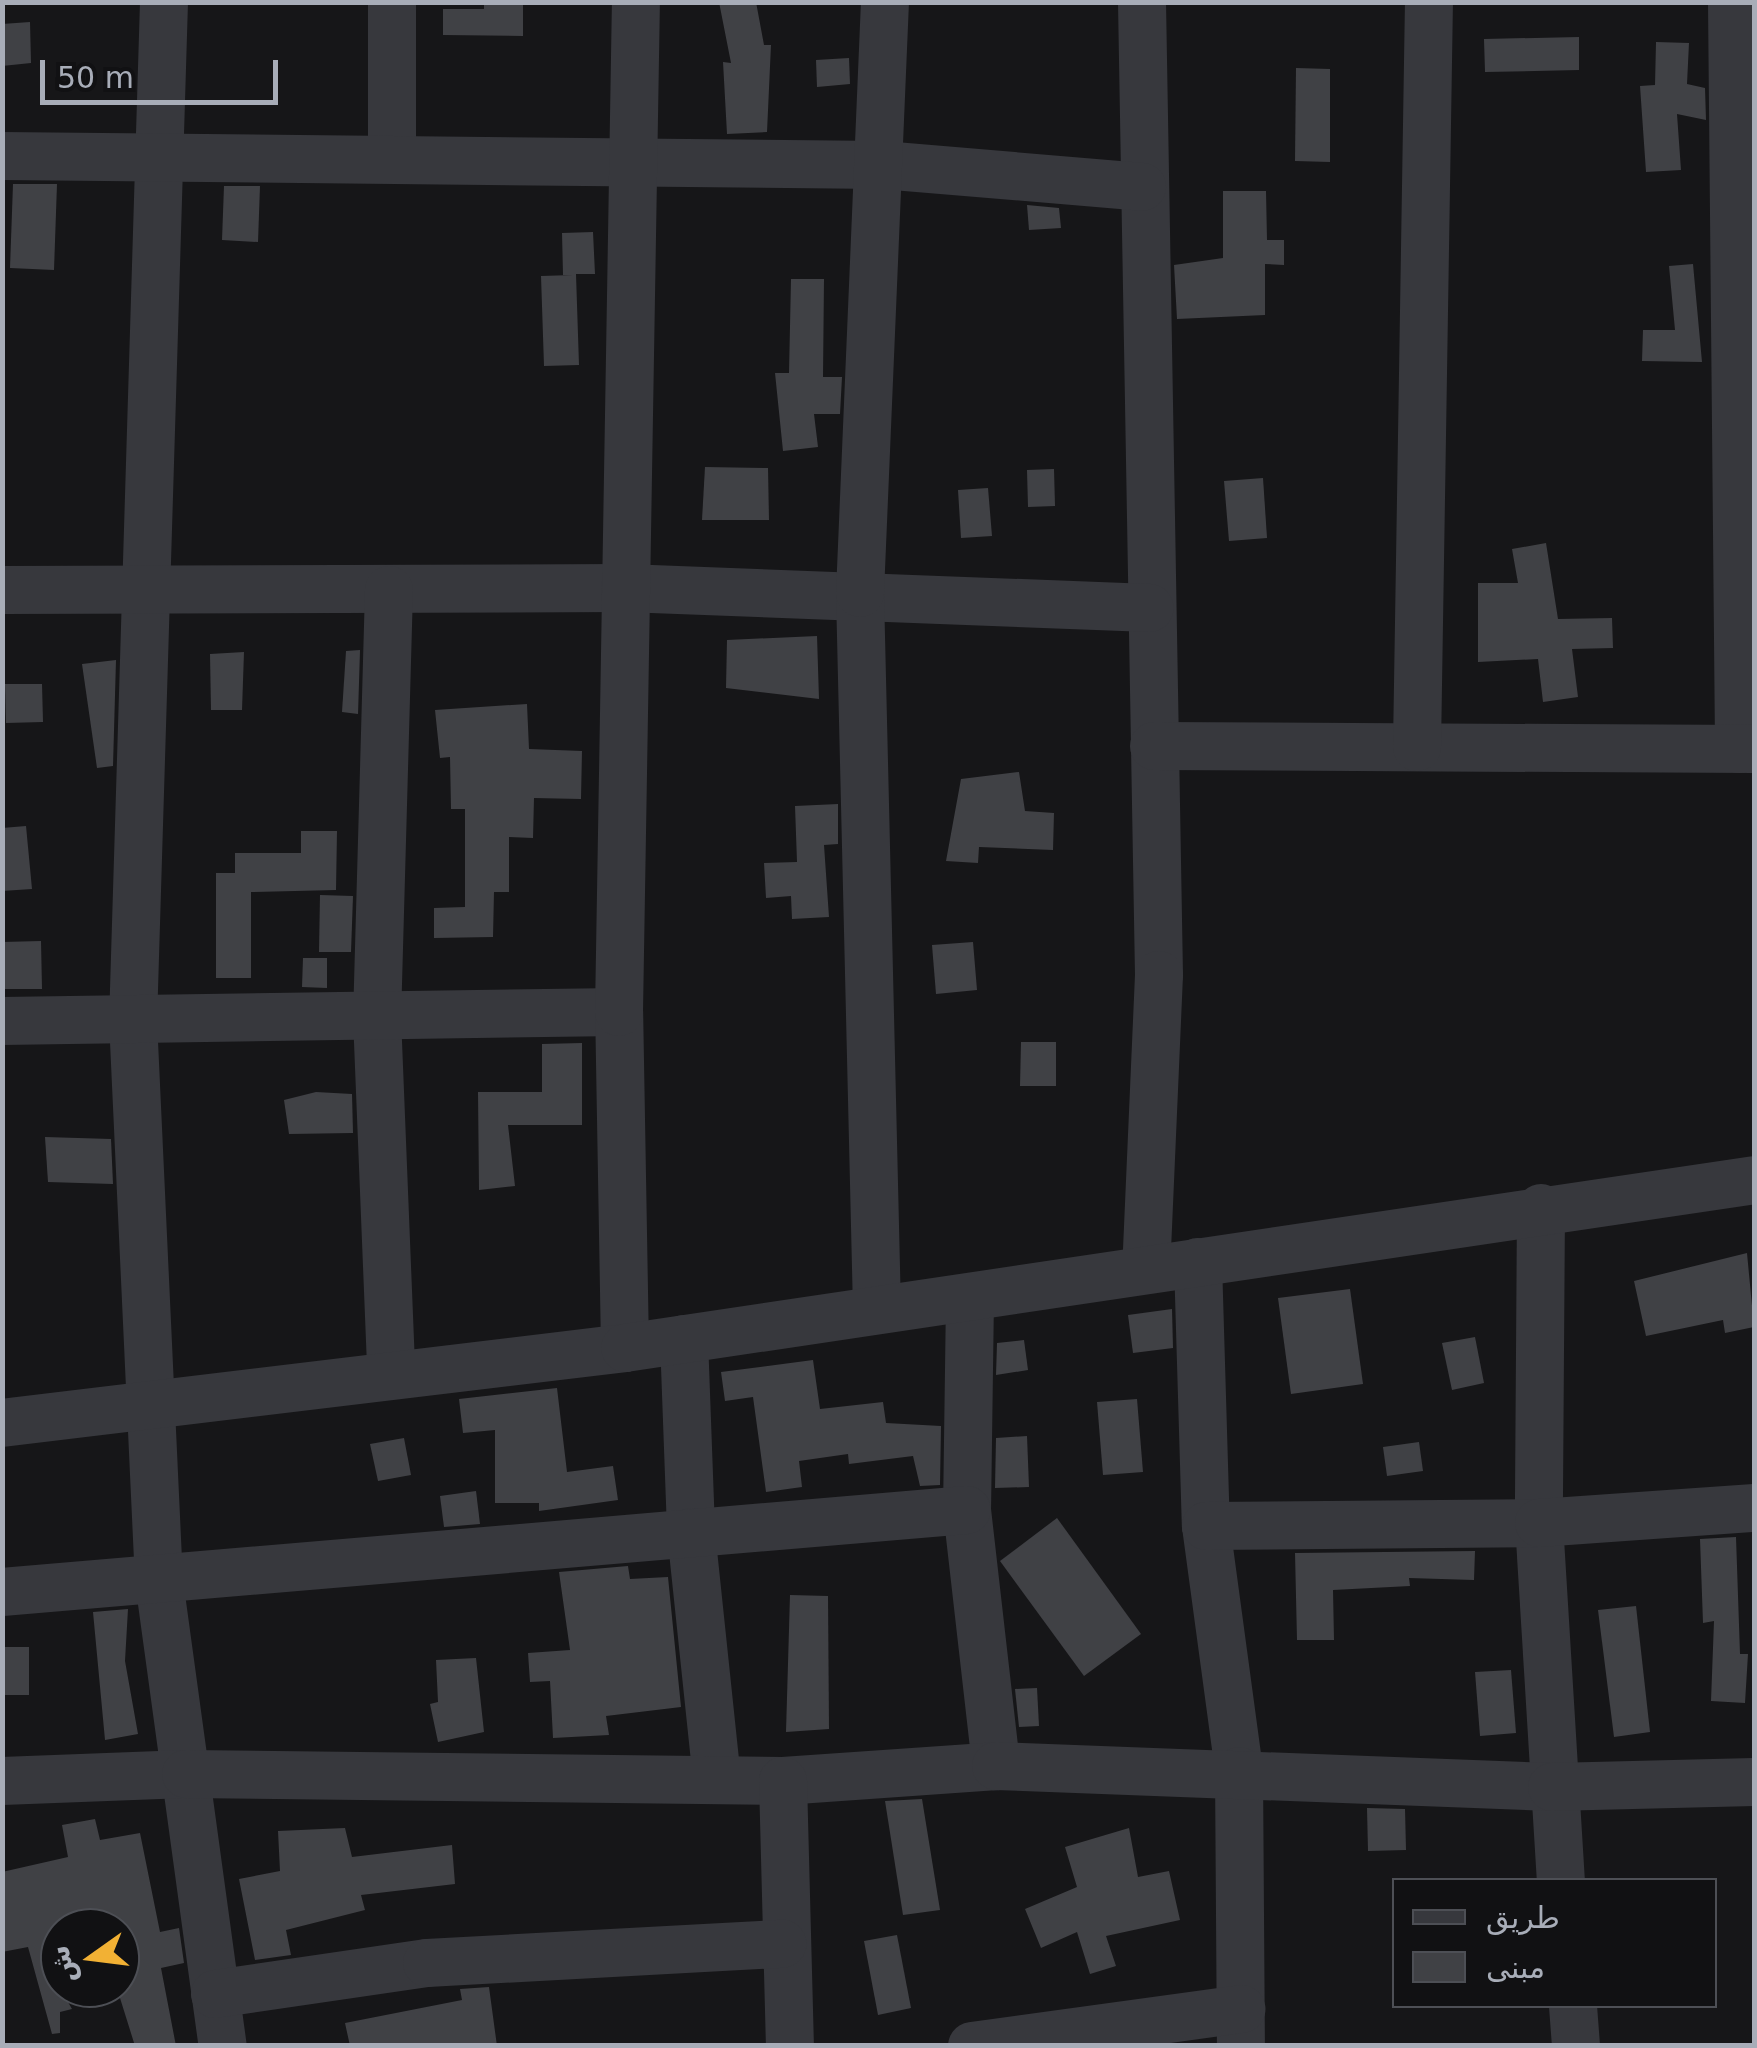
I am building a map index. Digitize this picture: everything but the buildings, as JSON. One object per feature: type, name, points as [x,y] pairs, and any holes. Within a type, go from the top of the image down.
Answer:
[{"type":"street","points":[[164,2],[134,1020],[158,1581],[223,2046]]},
{"type":"street","points":[[392,2],[392,156]]},
{"type":"street","points":[[626,1348],[619,1012],[636,2]]},
{"type":"street","points":[[878,1310],[860,593],[882,165],[885,2]]},
{"type":"street","points":[[1142,2],[1156,1142],[1146,1268]]},
{"type":"street","points":[[1416,747],[1429,2]]},
{"type":"street","points":[[1154,746],[1747,749],[1744,118],[1732,2]]},
{"type":"street","points":[[2,156],[392,156],[882,165],[1142,187]]},
{"type":"street","points":[[2,590],[625,588],[860,593],[1150,608]]},
{"type":"street","points":[[390,590],[377,1017],[391,1373]]},
{"type":"street","points":[[2,1021],[619,1012]]},
{"type":"street","points":[[2,1423],[684,1340],[1541,1208],[1754,1180]]},
{"type":"street","points":[[1541,1208],[1539,1523],[1552,1788],[1561,1878]]},
{"type":"street","points":[[972,2046],[1241,2027],[1239,1770],[1206,1526],[1198,1262]]},
{"type":"street","points":[[970,1298],[967,1510],[996,1766]]},
{"type":"street","points":[[684,1340],[691,1532],[717,1780]]},
{"type":"street","points":[[1206,1526],[1539,1523],[1754,1508]]},
{"type":"street","points":[[2,1592],[967,1510]]},
{"type":"street","points":[[2,1781],[186,1774],[784,1782],[996,1766],[1239,1770],[1552,1788],[1754,1782]]},
{"type":"street","points":[[784,1782],[782,1944],[790,2046]]},
{"type":"street","points":[[215,1994],[427,1963],[782,1944]]},
{"type":"street","points":[[1573,2008],[1576,2046]]}]
